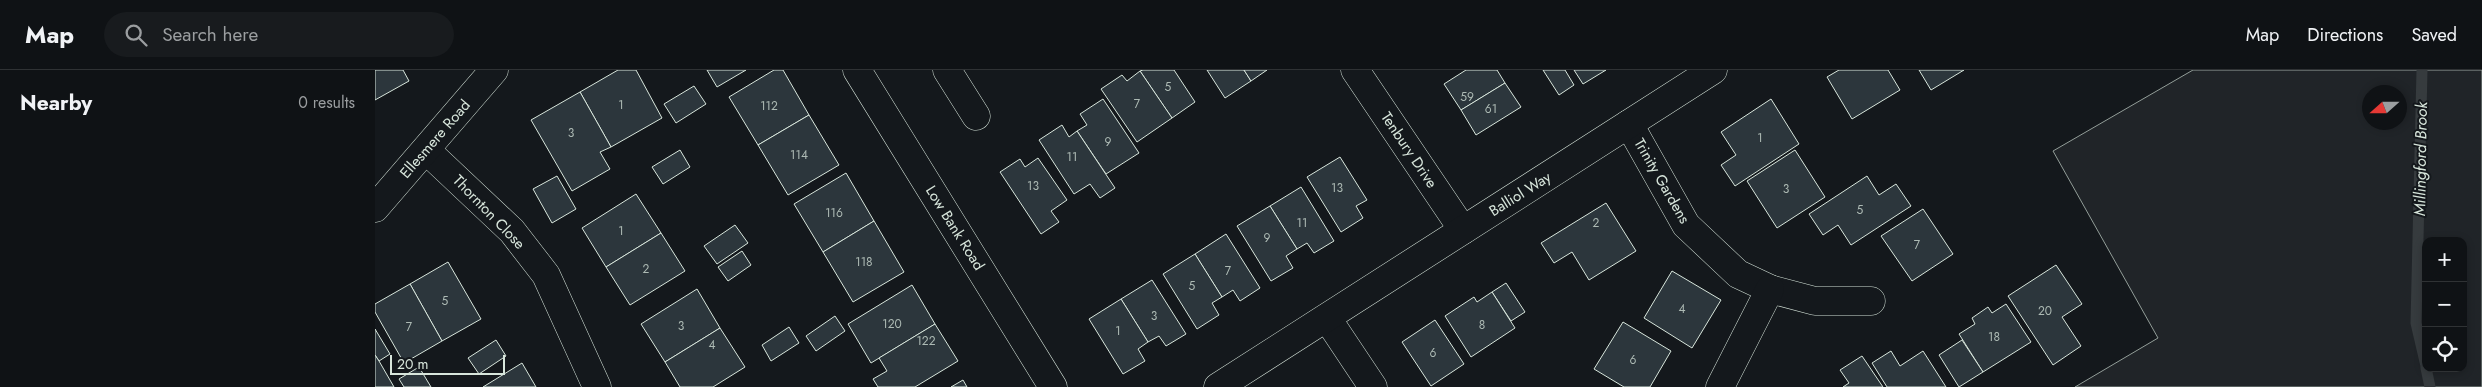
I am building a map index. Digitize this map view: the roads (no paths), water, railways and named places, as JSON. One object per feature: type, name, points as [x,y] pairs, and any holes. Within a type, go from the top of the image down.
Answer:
[{"type":"street","name":"Ellesmere Road","points":[[375,208],[494,70]]},
{"type":"street","name":"Low Bank Road","points":[[857,70],[1053,387]]},
{"type":"street","points":[[947,70],[976,116]]},
{"type":"street","name":"Tenbury Drive","points":[[1355,70],[1463,230]]},
{"type":"street","name":"Balliol Way","points":[[1218,387],[1713,70]]},
{"type":"street","name":"Trinity Gardens","points":[[1629,124],[1686,225],[1739,274],[1770,289],[1815,301],[1871,301]]},
{"type":"street","name":"Thornton Close","points":[[426,150],[512,231],[546,275],[597,387]]},
{"type":"street","points":[[1720,387],[1770,289]]},
{"type":"street","points":[[1327,318],[1373,387]]},
{"type":"waterway","name":"Millingford Brook","points":[[2422,70],[2416,323],[2422,349]]},
{"type":"waterway","name":"Millingford Brook","points":[[2427,372],[2430,387]]}]
